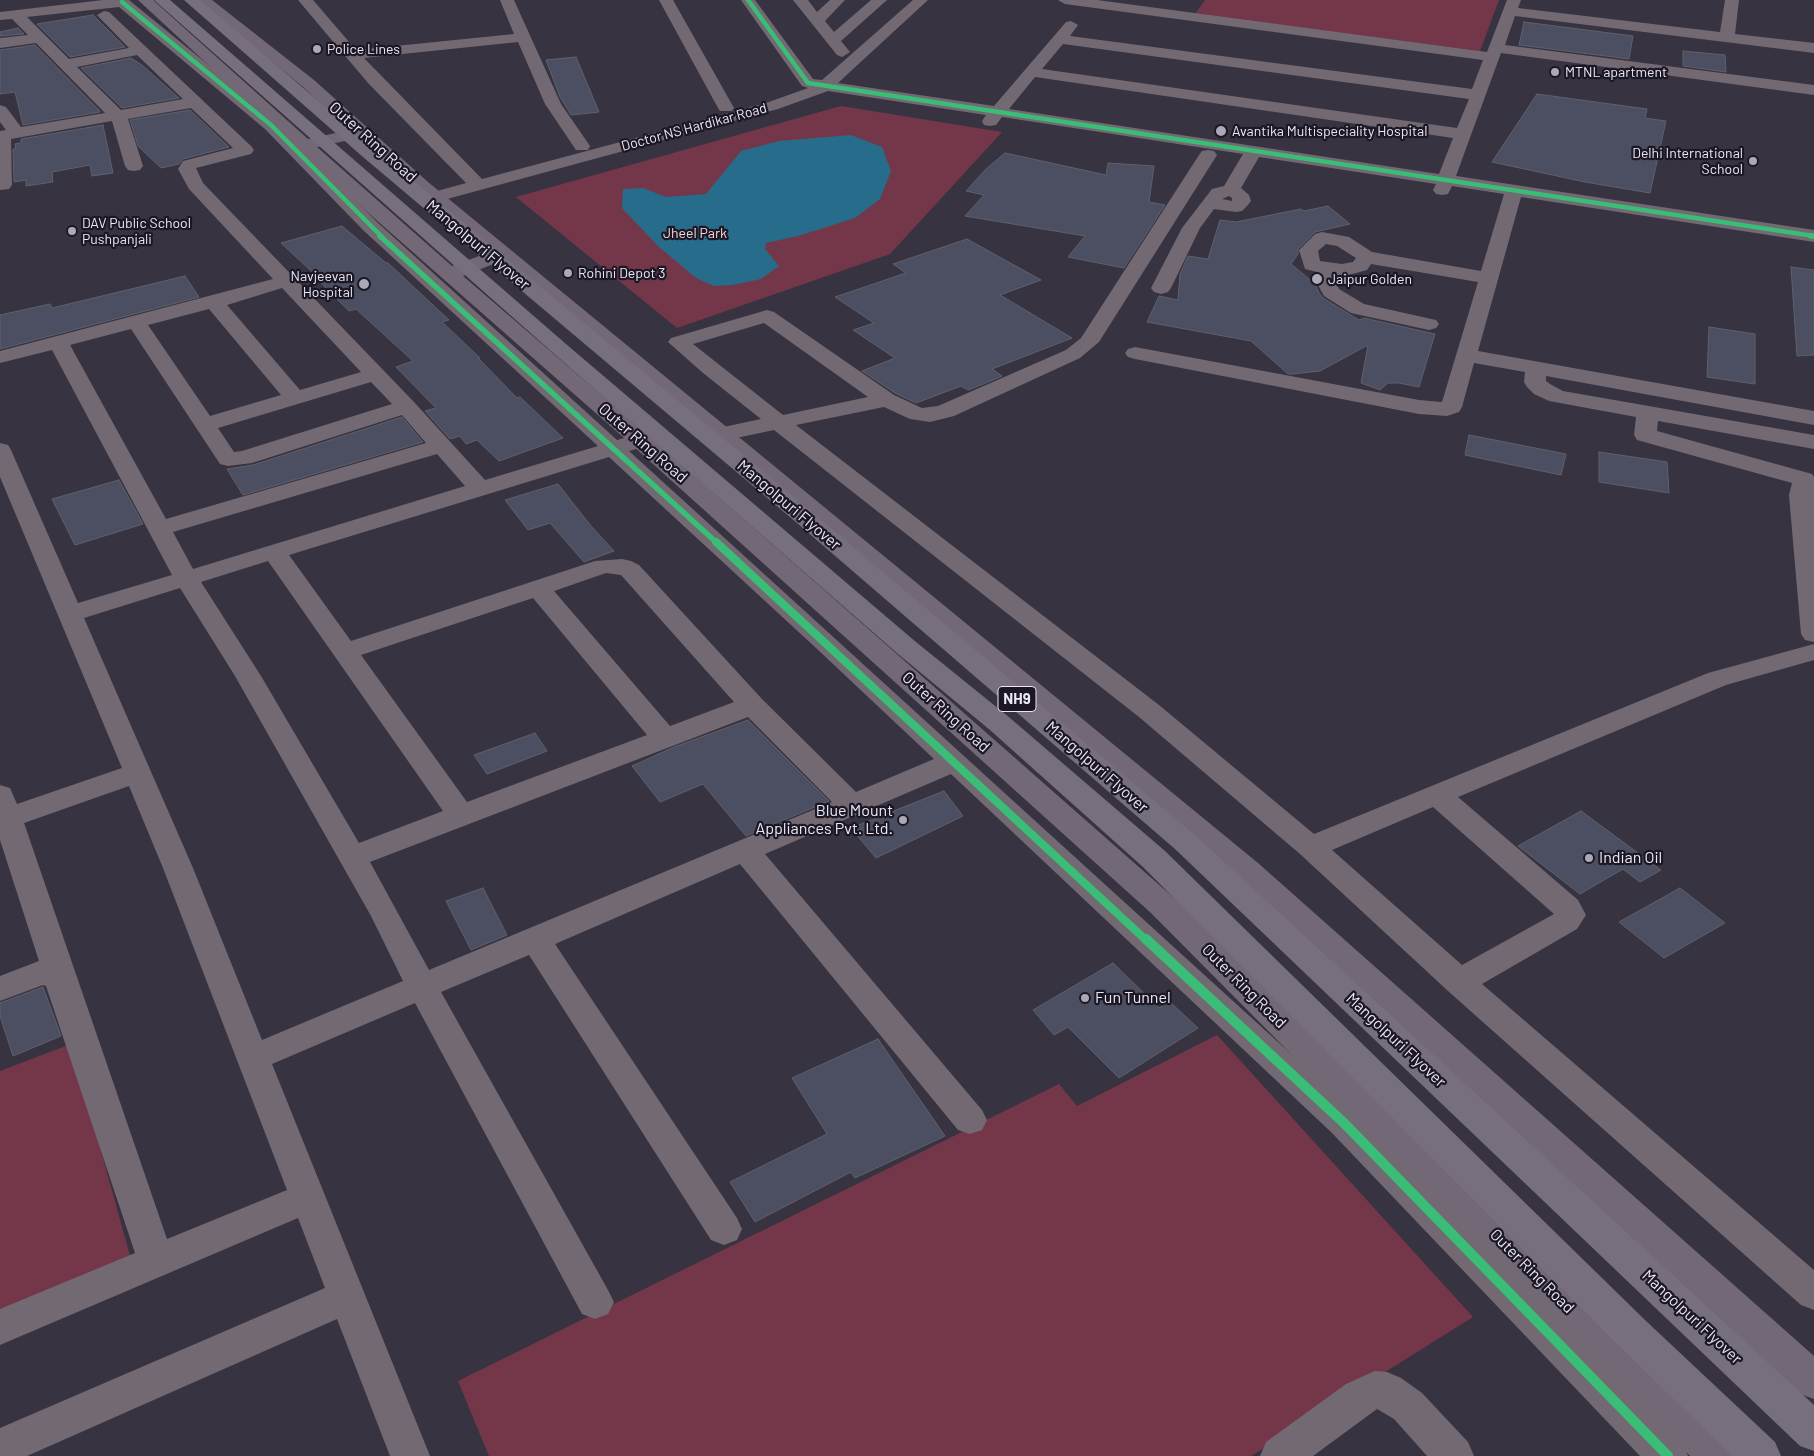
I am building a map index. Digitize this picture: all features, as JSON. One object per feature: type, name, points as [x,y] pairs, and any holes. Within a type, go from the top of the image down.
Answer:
[{"type":"highway","name":"Mangolpuri Flyover","points":[[161,0],[582,368],[907,648],[1000,724],[1154,859],[1631,1332],[1761,1456]]},
{"type":"highway","name":"Mangolpuri Flyover","points":[[191,0],[399,178],[805,518],[1185,842],[1814,1432]]},
{"type":"main road","name":"Outer Ring Road","points":[[203,0],[308,83],[429,192],[1247,871],[1814,1381]]},
{"type":"main road","name":"Outer Ring Road","points":[[128,4],[195,46],[449,274],[640,440],[1162,905],[1718,1456]]},
{"type":"main road","points":[[195,46],[246,34]]},
{"type":"main road","points":[[304,144],[362,132]]},
{"type":"main road","points":[[449,274],[504,254]]},
{"type":"street","points":[[0,12],[75,0]]},
{"type":"street","points":[[305,0],[374,80],[474,180]]},
{"type":"street","points":[[507,0],[553,104],[582,146]]},
{"type":"street","points":[[666,0],[726,108]]},
{"type":"street","points":[[748,0],[810,88],[1251,157],[1444,185],[1814,247]]},
{"type":"street","points":[[800,0],[838,47],[880,0]]},
{"type":"street","points":[[816,20],[838,0]]},
{"type":"street","name":"Doctor NS Hardikar Road","points":[[474,180],[582,146],[810,88],[838,47],[901,0]]},
{"type":"street","name":"Doctor NS Hardikar Road","points":[[429,192],[772,106],[810,88],[921,0]]},
{"type":"street","points":[[1065,0],[1184,16],[1814,90]]},
{"type":"street","points":[[1184,16],[1197,0]]},
{"type":"street","points":[[1727,37],[1732,0]]},
{"type":"street","points":[[993,117],[1090,3]]},
{"type":"street","points":[[128,4],[141,50],[245,150],[189,165],[189,175],[195,185],[406,407],[480,489]]},
{"type":"street","points":[[8,16],[128,4],[271,126],[370,226],[954,762],[1344,1124],[1668,1456]]},
{"type":"street","points":[[1444,185],[1512,5],[1814,48]]},
{"type":"street","points":[[8,16],[39,38],[120,116],[134,166]]},
{"type":"street","points":[[352,55],[524,37]]},
{"type":"street","points":[[0,43],[39,38]]},
{"type":"street","points":[[1059,38],[1478,95]]},
{"type":"street","points":[[67,64],[141,50]]},
{"type":"street","points":[[1271,106],[1291,70]]},
{"type":"street","points":[[1031,72],[1463,134]]},
{"type":"street","points":[[7,135],[195,102]]},
{"type":"street","points":[[0,110],[7,135],[4,185]]},
{"type":"street","points":[[993,117],[1208,155],[1251,157]]},
{"type":"street","points":[[1208,155],[1089,342],[1049,366],[946,411],[930,415],[918,414],[886,400],[767,316],[678,342],[1149,711],[1310,847],[1459,982],[1814,1293]]},
{"type":"street","points":[[1161,288],[1191,228],[1218,193],[1231,190],[1251,157]]},
{"type":"street","points":[[1513,197],[1814,236]]},
{"type":"street","points":[[1135,353],[1441,410],[1451,407],[1513,197]]},
{"type":"street","points":[[1342,270],[1312,265],[1308,250],[1322,238],[1342,241],[1366,256],[1489,278]]},
{"type":"street","points":[[1366,256],[1360,266],[1323,276],[1331,292],[1358,309],[1429,324]]},
{"type":"street","points":[[0,357],[137,323],[286,281]]},
{"type":"street","points":[[214,302],[295,398]]},
{"type":"street","points":[[137,323],[228,459],[235,460],[406,407]]},
{"type":"street","points":[[58,342],[186,578],[248,676],[386,916],[422,987],[595,1302]]},
{"type":"street","points":[[1469,347],[1536,368],[1814,418]]},
{"type":"street","points":[[1469,347],[1814,399]]},
{"type":"street","points":[[1536,368],[1535,382],[1542,389],[1557,396],[1810,441],[1801,495],[1814,634]]},
{"type":"street","points":[[205,425],[375,374]]},
{"type":"street","points":[[722,434],[886,400]]},
{"type":"street","points":[[1648,412],[1645,435],[1804,479]]},
{"type":"street","points":[[70,614],[640,440]]},
{"type":"street","points":[[159,528],[441,446]]},
{"type":"street","points":[[0,450],[138,773],[410,1456]]},
{"type":"street","points":[[274,552],[461,815]]},
{"type":"street","points":[[345,652],[604,566],[622,566],[630,570],[752,705],[852,805]]},
{"type":"street","points":[[538,588],[666,739]]},
{"type":"street","points":[[1310,847],[1717,680],[1814,652]]},
{"type":"street","points":[[352,857],[752,705]]},
{"type":"street","points":[[253,1058],[954,762]]},
{"type":"street","points":[[138,773],[3,811],[156,1261]]},
{"type":"street","points":[[1437,795],[1568,908],[1571,915],[1566,921],[1459,982]]},
{"type":"street","points":[[745,850],[970,1120]]},
{"type":"street","points":[[535,939],[724,1229]]},
{"type":"street","points":[[0,989],[39,973],[48,972],[60,978]]},
{"type":"street","points":[[0,1327],[308,1197]]},
{"type":"street","points":[[0,1448],[347,1296]]},
{"type":"street","points":[[1286,1455],[1360,1397],[1375,1390],[1387,1391],[1408,1406],[1454,1456]]},
{"type":"green space","points":[[1205,0],[1499,0],[1480,51],[1195,14]]},
{"type":"green space","name":"Jheel Park","points":[[841,106],[1002,132],[890,254],[677,328],[516,197]]},
{"type":"green space","points":[[1217,1035],[1473,1317],[1251,1456],[489,1456],[458,1381],[1059,1084],[1077,1106]]},
{"type":"green space","points":[[71,1044],[131,1259],[0,1316],[0,1071]]},
{"type":"water","points":[[851,135],[882,147],[891,171],[880,199],[855,218],[798,236],[766,243],[765,249],[779,266],[761,279],[733,285],[714,286],[696,278],[658,246],[622,208],[623,189],[643,188],[666,197],[706,194],[741,151],[779,141]]},
{"type":"building","points":[[93,15],[125,47],[70,57],[37,24]]},
{"type":"building","points":[[1524,22],[1633,36],[1629,59],[1519,45]]},
{"type":"building","points":[[18,28],[24,34],[0,36],[0,32]]},
{"type":"building","points":[[35,45],[100,112],[23,125],[15,92],[0,94],[0,50]]},
{"type":"building","points":[[1683,51],[1725,55],[1726,72],[1683,66]]},
{"type":"building","points":[[576,57],[599,112],[571,115],[560,97],[546,60]]},
{"type":"building","points":[[131,58],[142,65],[179,98],[122,108],[81,68]]},
{"type":"building","points":[[1537,94],[1647,109],[1645,118],[1666,121],[1650,193],[1585,182],[1492,162]]},
{"type":"building","points":[[190,110],[229,147],[183,159],[179,164],[161,168],[138,146],[130,120]]},
{"type":"building","points":[[103,125],[113,173],[92,176],[90,165],[52,172],[53,182],[26,186],[26,180],[14,182],[13,149],[16,149],[15,144],[21,143],[21,139]]},
{"type":"building","points":[[1005,153],[1106,175],[1108,163],[1154,166],[1149,202],[1165,205],[1124,268],[1068,257],[1085,236],[965,216],[984,195],[966,191],[986,169]]},
{"type":"building","points":[[1328,206],[1350,224],[1315,232],[1298,249],[1298,254],[1291,264],[1315,284],[1323,298],[1359,320],[1364,318],[1435,334],[1419,387],[1388,383],[1380,390],[1361,383],[1368,345],[1320,371],[1288,374],[1251,341],[1147,322],[1159,296],[1178,300],[1180,274],[1188,256],[1208,259],[1220,220],[1236,222],[1301,209],[1304,211]]},
{"type":"building","points":[[342,226],[388,263],[449,320],[442,322],[480,358],[478,358],[517,398],[520,397],[563,438],[499,461],[477,440],[466,444],[460,436],[450,439],[425,411],[436,408],[396,367],[413,361],[356,309],[349,311],[320,282],[322,281],[281,243]]},
{"type":"building","points":[[967,239],[1041,280],[1000,295],[1072,338],[992,369],[1002,376],[981,385],[968,390],[961,386],[916,403],[895,393],[862,371],[895,358],[853,330],[874,323],[835,297],[906,273],[893,264]]},
{"type":"building","points":[[1791,267],[1814,270],[1814,355],[1797,356]]},
{"type":"building","points":[[185,276],[199,297],[0,349],[0,315],[50,304],[52,308]]},
{"type":"building","points":[[1709,327],[1755,334],[1755,384],[1707,377]]},
{"type":"building","points":[[402,417],[423,442],[243,495],[227,469],[253,465]]},
{"type":"building","points":[[1469,435],[1566,454],[1561,475],[1465,455]]},
{"type":"building","points":[[1599,452],[1667,462],[1669,493],[1599,482]]},
{"type":"building","points":[[119,480],[143,524],[75,545],[52,499]]},
{"type":"building","points":[[558,484],[591,526],[614,551],[584,562],[550,523],[528,530],[505,500]]},
{"type":"building","points":[[748,720],[829,801],[746,836],[703,784],[660,802],[632,766],[674,747]]},
{"type":"building","points":[[535,733],[547,751],[487,774],[474,755]]},
{"type":"building","points":[[944,791],[963,816],[876,858],[851,828]]},
{"type":"building","name":"Indian Oil","points":[[1581,811],[1661,870],[1640,882],[1623,869],[1580,894],[1518,846]]},
{"type":"building","points":[[483,888],[507,935],[471,950],[446,901]]},
{"type":"building","points":[[1680,888],[1725,923],[1664,958],[1619,922]]},
{"type":"building","points":[[1113,963],[1159,1008],[1170,1002],[1198,1028],[1119,1078],[1068,1027],[1054,1035],[1033,1010]]},
{"type":"building","points":[[43,987],[61,1036],[13,1056],[0,1016],[0,1003]]},
{"type":"building","points":[[878,1039],[945,1136],[855,1178],[851,1172],[755,1222],[730,1182],[827,1134],[792,1078]]},
{"type":"cycle path","points":[[748,0],[808,83],[1814,236]]},
{"type":"cycle path","points":[[122,2],[271,125],[370,226],[825,642],[1344,1123],[1668,1456]]},
{"type":"place","name":"Police Lines","points":[[317,49]]},
{"type":"place","name":"MTNL apartment","points":[[1555,72]]},
{"type":"place","name":"Avantika Multispeciality Hospital","points":[[1221,131]]},
{"type":"place","name":"Delhi International School","points":[[1753,161]]},
{"type":"place","name":"DAV Public School Pushpanjali","points":[[72,231]]},
{"type":"place","name":"Rohini Depot 3","points":[[568,273]]},
{"type":"place","name":"Jaipur Golden","points":[[1317,279]]},
{"type":"place","name":"Navjeevan Hospital","points":[[364,284]]},
{"type":"place","name":"Blue Mount Appliances Pvt. Ltd.","points":[[903,820]]},
{"type":"place","name":"Indian Oil","points":[[1589,858]]},
{"type":"place","name":"Fun Tunnel","points":[[1085,998]]}]
